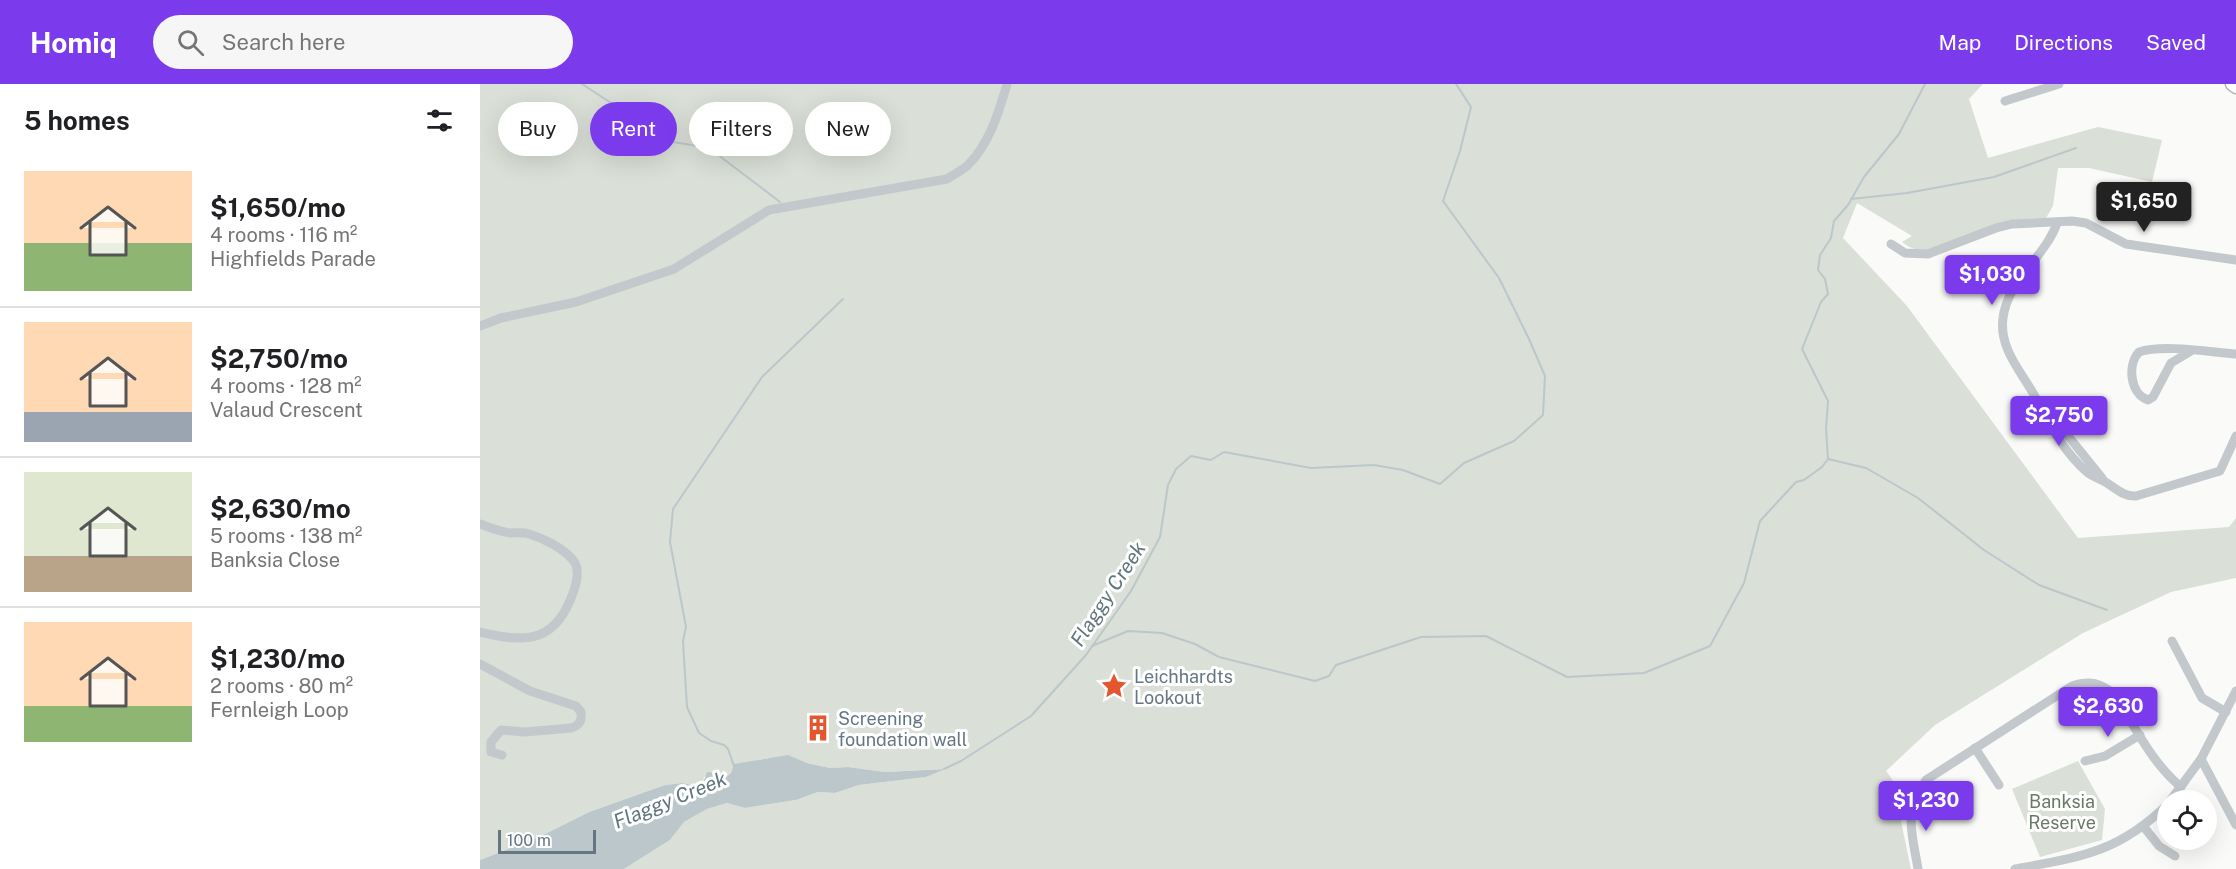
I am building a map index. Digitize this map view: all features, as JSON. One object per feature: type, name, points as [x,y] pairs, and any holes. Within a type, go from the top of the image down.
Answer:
[{"type":"main road","points":[[2232,84],[2236,87]]},
{"type":"street","points":[[480,326],[501,318],[576,302],[674,269],[769,210],[947,179],[966,167],[982,148],[1001,106],[1007,84]]},
{"type":"street","points":[[2005,101],[2059,84]]},
{"type":"street","points":[[1891,244],[1905,253],[1928,254],[2012,224],[2057,223],[2072,220],[2086,223],[2126,244],[2236,260]]},
{"type":"street","points":[[2057,223],[2052,237],[2013,292],[2003,316],[2002,327],[2006,348],[2033,394],[2078,450],[2105,482],[2116,490],[2132,496],[2216,473],[2223,467],[2236,436]]},
{"type":"street","points":[[2191,351],[2171,363],[2153,397],[2148,400],[2142,397],[2131,372],[2133,360],[2139,352],[2156,349],[2191,351],[2236,354]]},
{"type":"street","points":[[480,524],[511,533],[531,534],[549,543],[574,561],[578,572],[572,596],[562,618],[552,629],[539,636],[526,639],[510,639],[480,632]]},
{"type":"street","points":[[2172,641],[2202,698],[2226,712]]},
{"type":"street","points":[[480,664],[523,688],[576,706],[581,712],[582,720],[578,726],[571,728],[525,732],[501,730],[496,733],[490,747],[491,752],[502,755]]},
{"type":"street","points":[[1918,869],[1910,811],[1916,794],[1926,780],[2072,686],[2085,682],[2105,687],[2115,695],[2157,763],[2181,787]]},
{"type":"street","points":[[2179,790],[2201,759],[2236,690]]},
{"type":"street","points":[[2085,761],[2104,756],[2140,735]]},
{"type":"street","points":[[1975,748],[2000,785]]},
{"type":"street","points":[[2201,759],[2236,825]]},
{"type":"street","points":[[2015,869],[2054,865],[2099,850],[2123,840],[2144,827],[2157,815]]},
{"type":"street","points":[[2144,827],[2159,846],[2175,856]]},
{"type":"green space","points":[[480,84],[1983,84],[1969,99],[1988,158],[2098,127],[2162,140],[2152,182],[2089,168],[2058,168],[2053,206],[2046,218],[2002,225],[1933,250],[1924,251],[1902,242],[1912,236],[1857,203],[1843,238],[1907,306],[2078,538],[2229,527],[2236,518],[2236,578],[2171,592],[2083,633],[1935,725],[1886,771],[1892,779],[1911,869],[624,869],[670,840],[684,822],[707,809],[727,803],[745,808],[796,800],[818,792],[835,793],[859,785],[926,777],[943,769],[885,772],[848,767],[830,768],[797,759],[768,758],[734,765],[731,773],[726,777],[715,773],[704,777],[703,783],[698,786],[682,783],[665,785],[589,812],[539,837],[480,860]]},
{"type":"green space","name":"Banksia Reserve","points":[[2078,761],[2105,809],[2102,840],[2040,857],[2012,789]]},
{"type":"water","points":[[788,755],[807,763],[830,768],[848,767],[885,772],[945,769],[926,777],[859,785],[835,793],[818,792],[796,800],[745,808],[727,803],[707,809],[684,822],[670,840],[624,869],[480,869],[480,860],[539,837],[589,812],[665,785],[682,783],[698,786],[703,783],[707,772],[726,777],[731,773],[734,764]]},
{"type":"waterway","points":[[582,84],[631,116],[662,140],[709,148],[780,202]]},
{"type":"waterway","name":"Flaggy Creek","points":[[944,769],[961,761],[1031,716],[1086,655],[1131,591],[1160,537],[1168,485],[1176,469],[1191,456],[1211,460],[1224,452],[1311,468],[1374,465],[1403,470],[1440,484],[1464,463],[1514,441],[1543,415],[1545,376],[1529,339],[1499,278],[1443,201],[1460,151],[1471,107],[1456,84]]},
{"type":"waterway","points":[[1092,646],[1128,631],[1162,633],[1195,644],[1219,657],[1315,681],[1329,676],[1336,665],[1421,637],[1486,636],[1567,677],[1644,673],[1710,646],[1744,583],[1760,521],[1796,482],[1804,480],[1822,467],[1828,459],[1826,428],[1828,401],[1802,349],[1821,302],[1828,294],[1825,279],[1818,270],[1820,255],[1831,238],[1834,221],[1848,205],[1864,177],[1899,134],[1925,84]]},
{"type":"waterway","points":[[1851,199],[1907,193],[1994,177],[2076,148]]},
{"type":"waterway","points":[[734,766],[728,749],[724,745],[711,741],[699,733],[687,707],[683,641],[686,627],[670,542],[673,509],[762,377],[843,299]]},
{"type":"waterway","points":[[1828,459],[1866,468],[1918,498],[1984,550],[2039,585],[2107,610]]},
{"type":"place","name":"Leichhardts Lookout","points":[[1114,686]]},
{"type":"place","name":"Screening foundation wall","points":[[818,728]]}]
